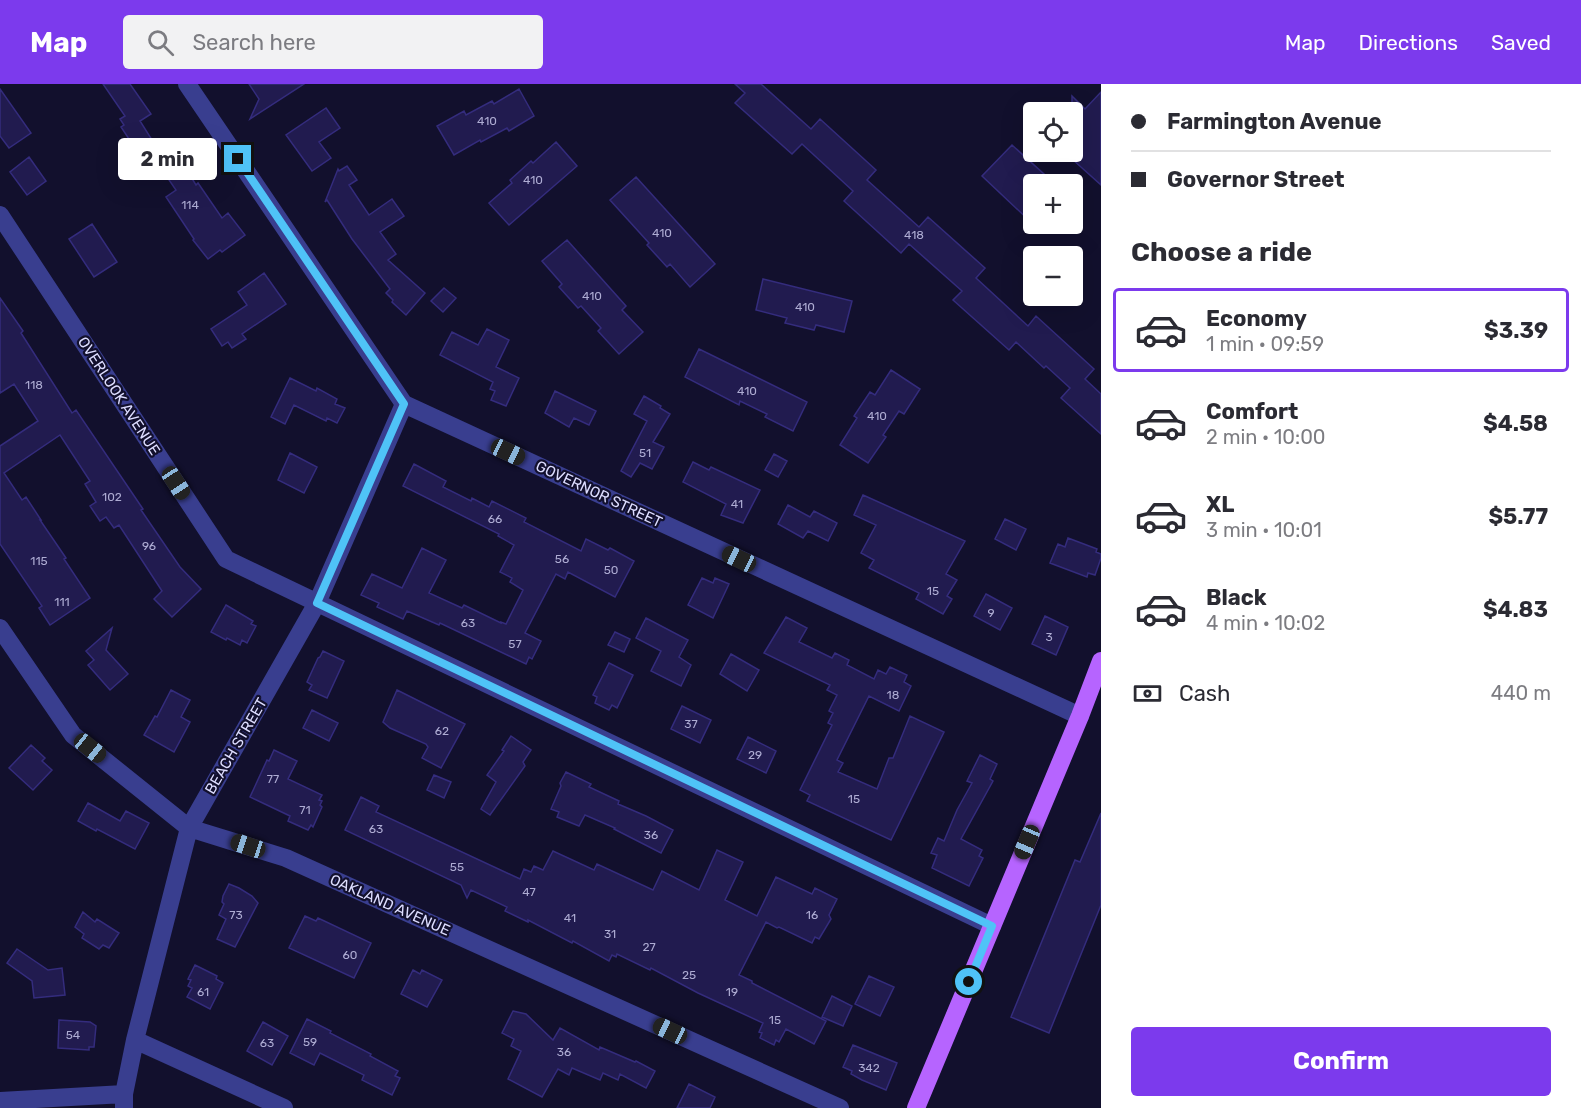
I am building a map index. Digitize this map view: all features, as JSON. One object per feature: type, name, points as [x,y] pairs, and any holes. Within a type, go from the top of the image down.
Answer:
[{"type":"main road","points":[[916,1108],[1101,661]]},
{"type":"street","points":[[187,84],[404,404]]},
{"type":"street","name":"OVERLOOK AVENUE","points":[[0,215],[226,559],[992,926]]},
{"type":"street","name":"BEACH STREET","points":[[124,1101],[135,1040],[189,828],[317,603],[404,404]]},
{"type":"street","name":"GOVERNOR STREET","points":[[404,404],[1080,716]]},
{"type":"street","name":"OAKLAND AVENUE","points":[[0,628],[73,735],[189,828],[286,858],[840,1108]]},
{"type":"street","points":[[135,1040],[284,1108]]},
{"type":"street","points":[[0,1101],[124,1101]]},
{"type":"building","points":[[103,84],[130,84],[151,114],[140,121],[157,148],[169,141],[196,185],[198,183],[222,218],[228,213],[245,235],[208,259],[166,197],[176,190],[156,161],[145,167],[121,127],[124,125],[120,119],[125,116]]},
{"type":"building","points":[[249,84],[304,84],[250,119],[259,99]]},
{"type":"building","points":[[735,84],[761,84],[811,129],[820,119],[876,170],[867,180],[919,227],[928,217],[985,268],[976,278],[1028,326],[1036,316],[1094,369],[1085,379],[1101,394],[1101,434],[1061,398],[1070,388],[1046,366],[1044,368],[1016,342],[1009,350],[953,300],[962,291],[909,244],[901,253],[844,201],[853,191],[802,144],[792,154],[735,103],[745,93]]},
{"type":"building","points":[[0,89],[31,133],[9,148],[0,136]]},
{"type":"building","points":[[519,89],[534,116],[509,131],[507,128],[454,155],[437,126],[464,111],[466,115],[492,101],[494,104]]},
{"type":"building","points":[[1101,92],[1101,185],[1075,162],[1083,162],[1083,107],[1085,109]]},
{"type":"building","points":[[326,108],[340,128],[319,142],[331,158],[312,171],[286,135]]},
{"type":"building","points":[[556,142],[577,166],[509,225],[489,203],[512,183],[510,180]]},
{"type":"building","points":[[1012,145],[1023,155],[1023,162],[1031,162],[1044,174],[1023,174],[1023,215],[982,176]]},
{"type":"building","points":[[29,157],[46,181],[27,195],[10,172]]},
{"type":"building","points":[[347,166],[357,180],[349,185],[369,215],[392,199],[404,216],[380,232],[396,254],[388,260],[425,293],[406,315],[392,302],[393,300],[386,293],[390,289],[352,239],[327,200],[325,202],[338,169],[339,171]]},
{"type":"building","points":[[636,177],[715,264],[690,287],[670,264],[667,267],[647,245],[649,243],[610,200]]},
{"type":"building","points":[[92,224],[117,262],[94,277],[69,239]]},
{"type":"building","points":[[567,240],[626,306],[622,310],[643,332],[619,354],[598,331],[601,328],[559,287],[562,284],[542,261]]},
{"type":"building","points":[[264,273],[286,304],[242,334],[246,339],[232,348],[228,342],[222,346],[211,329],[247,305],[238,292]]},
{"type":"building","points":[[763,279],[852,301],[844,332],[816,325],[814,330],[785,323],[787,318],[756,310]]},
{"type":"building","points":[[444,288],[456,298],[443,312],[431,301]]},
{"type":"building","points":[[0,298],[23,331],[21,333],[72,413],[76,410],[180,567],[201,589],[172,617],[154,599],[162,591],[119,525],[114,528],[106,517],[100,521],[90,506],[96,502],[85,484],[90,481],[60,435],[4,473],[22,500],[26,497],[90,598],[50,625],[39,608],[42,606],[0,544],[0,446],[38,421],[14,384],[0,393]]},
{"type":"building","points":[[487,329],[509,340],[496,367],[519,378],[506,406],[491,400],[495,391],[490,389],[493,382],[440,355],[452,332],[478,345]]},
{"type":"building","points":[[699,349],[807,402],[793,431],[765,417],[767,414],[740,401],[739,405],[685,377]]},
{"type":"building","points":[[891,370],[920,389],[904,414],[899,411],[883,435],[886,437],[868,463],[840,445],[857,418],[854,416],[870,392],[875,395]]},
{"type":"building","points":[[290,378],[316,391],[317,388],[337,399],[335,404],[345,408],[337,423],[327,418],[326,421],[294,405],[285,424],[271,417]]},
{"type":"building","points":[[555,391],[596,411],[589,425],[574,418],[569,427],[545,413]]},
{"type":"building","points":[[644,396],[670,414],[653,442],[664,447],[652,469],[640,463],[631,477],[621,471],[647,421],[634,414]]},
{"type":"building","points":[[290,453],[317,467],[304,493],[278,480]]},
{"type":"building","points":[[774,454],[787,461],[778,477],[765,470]]},
{"type":"building","points":[[693,462],[709,470],[711,467],[760,490],[743,523],[721,515],[726,504],[683,482]]},
{"type":"building","points":[[414,464],[446,481],[443,487],[489,507],[492,501],[526,518],[524,522],[581,551],[586,539],[608,550],[610,548],[634,561],[615,597],[568,572],[565,579],[556,574],[525,633],[541,641],[532,659],[529,657],[526,664],[440,623],[439,625],[407,611],[403,619],[377,607],[379,603],[361,595],[372,574],[402,588],[422,548],[446,560],[429,593],[462,608],[464,605],[506,624],[523,590],[510,582],[512,578],[500,572],[514,545],[498,536],[499,534],[403,486]]},
{"type":"building","points":[[863,495],[965,541],[946,574],[957,580],[947,596],[952,599],[943,614],[916,599],[919,593],[869,568],[874,560],[861,553],[876,525],[854,515]]},
{"type":"building","points":[[788,505],[810,517],[814,511],[837,523],[828,541],[808,531],[803,538],[778,524]]},
{"type":"building","points":[[1005,519],[1026,529],[1016,550],[995,539]]},
{"type":"building","points":[[1068,538],[1097,549],[1096,552],[1101,554],[1095,575],[1088,573],[1087,577],[1050,563],[1058,544],[1065,547]]},
{"type":"building","points":[[702,578],[713,583],[715,578],[729,584],[713,618],[688,605]]},
{"type":"building","points":[[986,594],[1012,608],[1000,630],[974,616]]},
{"type":"building","points":[[226,605],[253,621],[251,624],[256,626],[247,643],[242,640],[240,645],[211,632]]},
{"type":"building","points":[[1045,616],[1068,627],[1056,655],[1032,644]]},
{"type":"building","points":[[786,617],[807,628],[799,642],[832,658],[835,653],[849,660],[847,665],[874,679],[878,670],[886,674],[890,667],[907,675],[904,682],[911,686],[899,711],[869,696],[837,760],[843,763],[838,772],[877,789],[889,758],[893,758],[910,716],[944,732],[891,840],[807,801],[810,795],[800,790],[832,725],[828,723],[833,713],[829,711],[837,695],[827,690],[830,685],[764,653]]},
{"type":"building","points":[[646,618],[688,640],[679,657],[691,665],[681,686],[651,671],[661,651],[636,638]]},
{"type":"building","points":[[112,628],[106,650],[128,674],[110,690],[88,665],[94,660],[86,651]]},
{"type":"building","points":[[615,632],[630,639],[624,652],[608,645]]},
{"type":"building","points":[[323,651],[344,661],[327,698],[309,690],[312,685],[307,682]]},
{"type":"building","points":[[731,654],[759,670],[747,691],[720,674]]},
{"type":"building","points":[[609,663],[633,675],[617,708],[612,705],[609,710],[595,703],[597,697],[593,695]]},
{"type":"building","points":[[171,690],[190,700],[181,717],[190,722],[174,752],[144,735],[155,716],[157,717]]},
{"type":"building","points":[[397,690],[465,724],[441,768],[422,758],[428,747],[426,744],[390,728],[383,722]]},
{"type":"building","points":[[682,706],[711,720],[700,743],[671,729]]},
{"type":"building","points":[[312,710],[338,723],[329,741],[303,728]]},
{"type":"building","points":[[511,736],[531,750],[523,762],[525,766],[490,815],[481,809],[496,782],[487,775],[504,751],[502,750]]},
{"type":"building","points":[[748,737],[776,751],[766,773],[737,759]]},
{"type":"building","points":[[31,745],[45,758],[42,761],[52,770],[33,790],[9,768]]},
{"type":"building","points":[[274,750],[297,761],[288,779],[322,795],[319,800],[322,801],[320,805],[322,807],[313,827],[311,825],[308,830],[288,821],[290,816],[250,797]]},
{"type":"building","points":[[980,755],[997,764],[990,779],[993,781],[961,839],[982,850],[979,856],[983,858],[969,886],[932,868],[937,855],[931,853],[938,838],[944,841],[972,783],[967,781]]},
{"type":"building","points":[[566,772],[591,784],[589,787],[619,801],[618,804],[673,830],[661,853],[585,815],[579,826],[557,817],[559,812],[551,809]]},
{"type":"building","points":[[434,775],[451,782],[444,798],[427,790]]},
{"type":"building","points":[[361,797],[379,806],[376,812],[520,879],[524,869],[531,872],[534,866],[543,870],[553,851],[594,870],[597,864],[653,890],[662,871],[699,890],[717,850],[743,862],[725,900],[757,916],[776,877],[812,894],[815,888],[837,899],[829,915],[831,919],[819,939],[815,937],[812,943],[766,922],[739,975],[826,1021],[814,1044],[786,1029],[779,1042],[776,1040],[774,1045],[760,1038],[762,1033],[759,1032],[763,1023],[651,968],[650,970],[617,954],[616,957],[612,955],[609,961],[573,941],[572,943],[505,911],[507,907],[471,890],[467,898],[461,885],[345,830]]},
{"type":"building","points":[[88,803],[120,821],[126,811],[149,823],[135,849],[78,821]]},
{"type":"building","points":[[1101,813],[1101,905],[1049,1033],[1011,1017],[1075,860],[1080,862]]},
{"type":"building","points":[[229,884],[252,896],[258,903],[235,947],[217,939],[226,919],[219,915],[224,904],[223,896]]},
{"type":"building","points":[[83,912],[95,922],[97,919],[119,933],[109,948],[103,945],[99,949],[82,938],[84,934],[75,927]]},
{"type":"building","points":[[305,916],[316,921],[318,918],[371,943],[354,978],[289,948]]},
{"type":"building","points":[[17,949],[48,970],[62,968],[65,995],[34,998],[32,981],[7,963]]},
{"type":"building","points":[[195,965],[217,976],[216,979],[223,983],[210,1009],[187,997],[192,988],[188,986],[191,980],[188,979]]},
{"type":"building","points":[[413,970],[420,974],[422,970],[442,980],[427,1007],[401,994]]},
{"type":"building","points":[[869,976],[894,987],[880,1016],[855,1004]]},
{"type":"building","points":[[832,996],[852,1006],[843,1026],[822,1017]]},
{"type":"building","points":[[513,1011],[526,1014],[553,1040],[560,1028],[599,1050],[600,1047],[655,1071],[646,1088],[620,1074],[618,1080],[603,1073],[600,1080],[572,1068],[569,1075],[558,1069],[542,1097],[508,1079],[521,1051],[511,1046],[514,1039],[502,1033]]},
{"type":"building","points":[[307,1019],[398,1071],[395,1076],[400,1078],[392,1095],[362,1080],[364,1075],[320,1053],[314,1065],[290,1053]]},
{"type":"building","points":[[59,1020],[90,1022],[96,1026],[94,1047],[89,1047],[89,1050],[58,1048]]},
{"type":"building","points":[[263,1022],[288,1036],[272,1065],[247,1051]]},
{"type":"building","points":[[853,1045],[897,1063],[886,1090],[862,1080],[843,1067]]},
{"type":"building","points":[[689,1084],[715,1097],[710,1108],[677,1108]]},
{"type":"route","points":[[238,159],[404,404],[317,603],[992,926],[969,982]]}]
